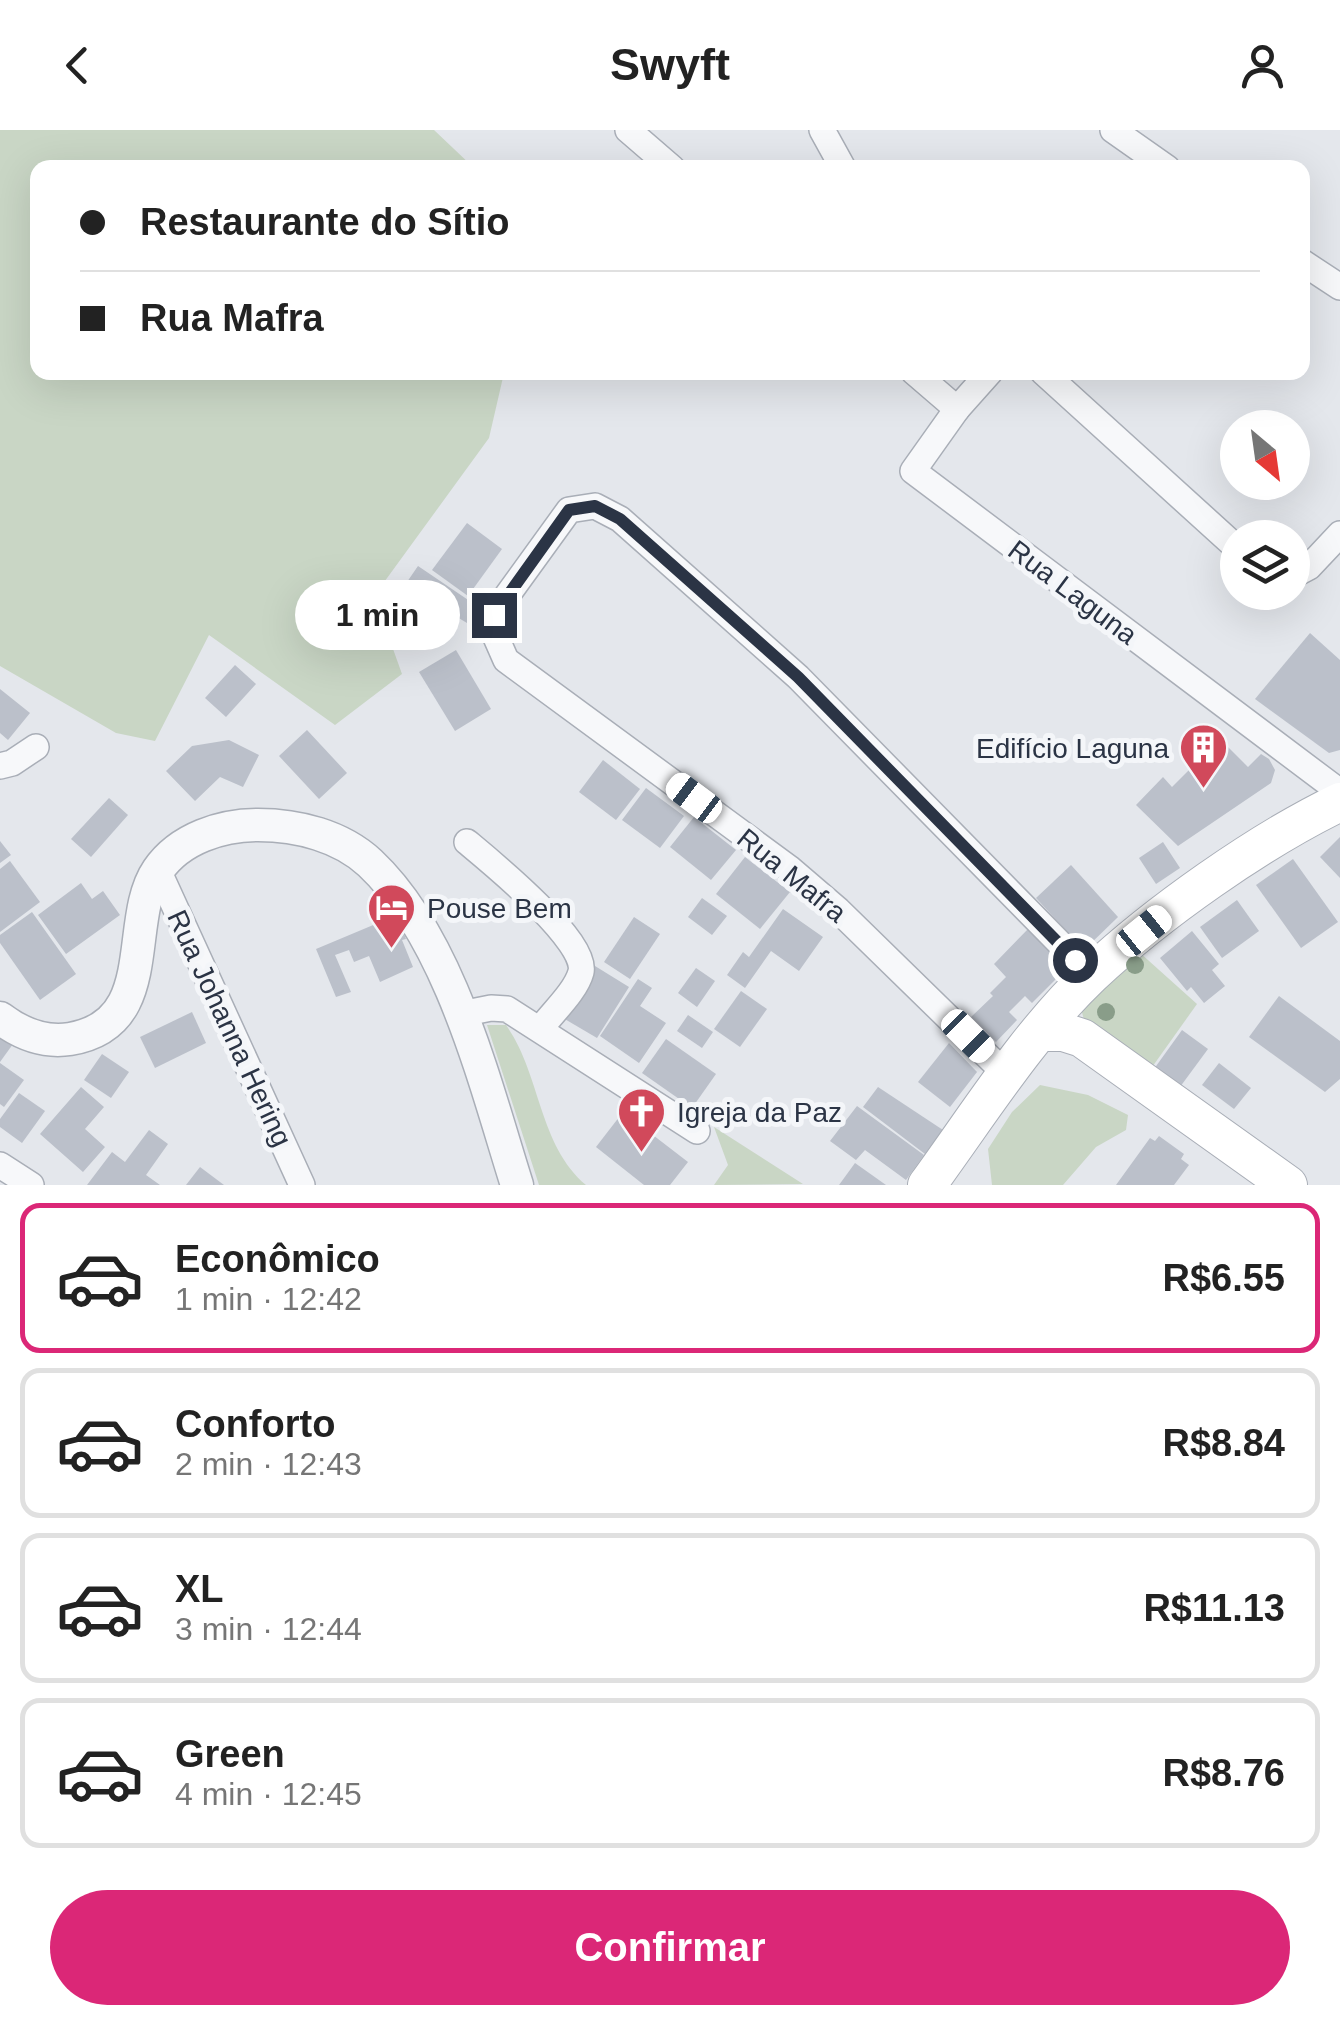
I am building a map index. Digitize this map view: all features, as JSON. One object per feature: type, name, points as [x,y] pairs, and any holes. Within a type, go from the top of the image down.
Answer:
[{"type":"main road","points":[[927,1185],[1040,1032],[1082,986],[1187,898],[1283,832],[1340,802]]},
{"type":"main road","points":[[1082,986],[1082,1038]]},
{"type":"main road","points":[[1040,1032],[1063,1032],[1082,1038],[1281,1183]]},
{"type":"street","points":[[628,130],[663,160]]},
{"type":"street","points":[[822,130],[838,160]]},
{"type":"street","points":[[1113,130],[1156,160]]},
{"type":"street","points":[[1310,267],[1340,287]]},
{"type":"street","points":[[924,380],[957,408],[983,380]]},
{"type":"street","points":[[1052,380],[1220,533]]},
{"type":"street","name":"Rua Laguna","points":[[957,408],[912,471],[1340,792]]},
{"type":"street","name":"Rua Mafra","points":[[1008,1074],[789,868],[506,660],[495,635],[494,615],[569,510],[595,506],[620,519],[798,677],[1082,986]]},
{"type":"street","points":[[1310,566],[1340,534]]},
{"type":"street","points":[[0,766],[36,747]]},
{"type":"street","points":[[0,1018],[30,1037],[58,1040],[86,1036],[107,1022],[123,1004],[135,977],[148,893],[158,870],[190,842],[220,828],[276,824],[338,840],[369,862],[400,897],[428,943],[461,1014],[517,1185]]},
{"type":"street","points":[[467,842],[551,920],[578,951],[582,962],[580,976],[541,1028]]},
{"type":"street","name":"Rua Johanna Hering","points":[[158,870],[302,1185]]},
{"type":"street","points":[[461,1014],[507,1009],[697,1131]]},
{"type":"street","points":[[0,1165],[32,1185]]},
{"type":"green space","points":[[0,130],[434,130],[466,160],[30,160],[30,380],[502,380],[489,438],[374,596],[402,674],[335,725],[209,635],[155,741],[116,733],[0,666]]},
{"type":"green space","points":[[1139,952],[1197,1004],[1150,1070],[1085,1023],[1081,1009]]},
{"type":"green space","points":[[487,1025],[506,1025],[518,1044],[558,1150],[586,1185],[539,1185]]},
{"type":"green space","points":[[1040,1085],[1088,1095],[1128,1115],[1126,1130],[1096,1147],[1063,1185],[992,1185],[988,1149],[1012,1112]]},
{"type":"green space","points":[[714,1127],[803,1184],[714,1185],[728,1165]]},
{"type":"building","points":[[467,523],[502,549],[468,596],[432,570]]},
{"type":"building","points":[[418,566],[483,610],[472,626],[457,617],[448,629],[398,595]]},
{"type":"building","points":[[1310,633],[1340,660],[1340,750],[1329,753],[1255,699]]},
{"type":"building","points":[[456,650],[491,709],[455,731],[419,672]]},
{"type":"building","points":[[235,665],[256,684],[226,717],[205,698]]},
{"type":"building","points":[[0,689],[30,713],[8,740],[0,733]]},
{"type":"building","points":[[307,730],[347,773],[319,799],[279,756]]},
{"type":"building","name":"Edifício Laguna","points":[[1220,739],[1248,767],[1261,754],[1269,759],[1275,770],[1271,783],[1178,846],[1136,805],[1163,777],[1172,787]]},
{"type":"building","points":[[229,740],[259,755],[243,787],[220,777],[195,801],[166,771],[192,746]]},
{"type":"building","points":[[603,760],[640,789],[616,820],[579,792]]},
{"type":"building","points":[[646,788],[684,816],[660,848],[622,820]]},
{"type":"building","points":[[109,798],[128,815],[91,857],[71,839]]},
{"type":"building","points":[[694,817],[736,850],[711,880],[670,847]]},
{"type":"building","points":[[1340,837],[1340,878],[1320,857]]},
{"type":"building","points":[[0,841],[11,855],[0,863]]},
{"type":"building","points":[[1163,842],[1180,868],[1156,884],[1139,858]]},
{"type":"building","points":[[745,857],[790,892],[760,929],[716,894]]},
{"type":"building","points":[[1293,859],[1338,922],[1301,948],[1256,885]]},
{"type":"building","points":[[10,861],[40,902],[0,932],[0,869]]},
{"type":"building","points":[[1071,865],[1118,917],[1084,950],[1036,898]]},
{"type":"building","points":[[81,883],[92,899],[103,891],[120,915],[66,954],[38,915]]},
{"type":"building","points":[[702,898],[727,916],[712,935],[688,917]]},
{"type":"building","points":[[1237,900],[1259,931],[1222,958],[1200,927]]},
{"type":"building","points":[[783,909],[823,937],[799,971],[771,951],[745,988],[727,975],[743,952],[749,957]]},
{"type":"building","points":[[32,912],[76,974],[40,1000],[0,943],[0,935]]},
{"type":"building","points":[[634,917],[660,934],[630,979],[604,962]]},
{"type":"building","points":[[378,923],[382,932],[400,924],[413,967],[380,982],[369,956],[354,962],[349,950],[335,955],[351,992],[336,997],[316,949]]},
{"type":"building","points":[[1028,929],[1067,968],[1032,1003],[1025,996],[1009,1012],[1017,1020],[996,1042],[971,1017],[1006,977],[994,964]]},
{"type":"building","points":[[1192,931],[1219,964],[1212,970],[1225,986],[1204,1003],[1191,987],[1187,991],[1160,958]]},
{"type":"building","points":[[595,966],[629,987],[597,1038],[563,1018]]},
{"type":"building","points":[[696,968],[715,981],[697,1007],[678,993]]},
{"type":"building","points":[[638,979],[652,988],[640,1006],[666,1023],[639,1063],[600,1036]]},
{"type":"building","points":[[741,991],[767,1009],[740,1047],[714,1029]]},
{"type":"building","points":[[1279,996],[1340,1041],[1340,1079],[1325,1092],[1249,1037]]},
{"type":"building","points":[[192,1012],[206,1043],[155,1068],[140,1037]]},
{"type":"building","points":[[688,1015],[713,1032],[702,1048],[677,1031]]},
{"type":"building","points":[[1182,1030],[1208,1049],[1180,1087],[1154,1069]]},
{"type":"building","points":[[0,1035],[13,1044],[0,1062]]},
{"type":"building","points":[[666,1039],[716,1074],[692,1108],[642,1073]]},
{"type":"building","points":[[949,1043],[977,1072],[950,1107],[918,1082]]},
{"type":"building","points":[[102,1054],[129,1072],[111,1098],[84,1080]]},
{"type":"building","points":[[0,1063],[24,1080],[4,1107],[0,1104]]},
{"type":"building","points":[[1219,1063],[1251,1088],[1234,1109],[1202,1085]]},
{"type":"building","points":[[81,1087],[104,1107],[85,1129],[105,1147],[83,1172],[40,1134]]},
{"type":"building","points":[[878,1087],[943,1130],[925,1154],[863,1107]]},
{"type":"building","points":[[19,1093],[45,1111],[22,1143],[0,1127],[0,1119]]},
{"type":"building","points":[[857,1106],[924,1155],[906,1180],[865,1150],[856,1160],[830,1141]]},
{"type":"building","name":"Igreja da Paz","points":[[623,1112],[688,1162],[670,1185],[644,1185],[596,1147]]},
{"type":"building","points":[[149,1130],[168,1144],[146,1175],[160,1185],[87,1185],[112,1152],[125,1162]]},
{"type":"building","points":[[1159,1136],[1184,1154],[1181,1159],[1189,1165],[1174,1185],[1116,1185],[1150,1138],[1155,1141]]},
{"type":"building","points":[[855,1163],[886,1185],[839,1185]]},
{"type":"building","points":[[200,1167],[224,1185],[186,1185]]},
{"type":"place","name":"Edifício Laguna","points":[[1204,790]]},
{"type":"place","name":"Pouse Bem","points":[[392,950]]},
{"type":"place","name":"Igreja da Paz","points":[[642,1154]]},
{"type":"route","points":[[494,615],[569,510],[595,506],[620,519],[798,677],[1075,960]]}]
